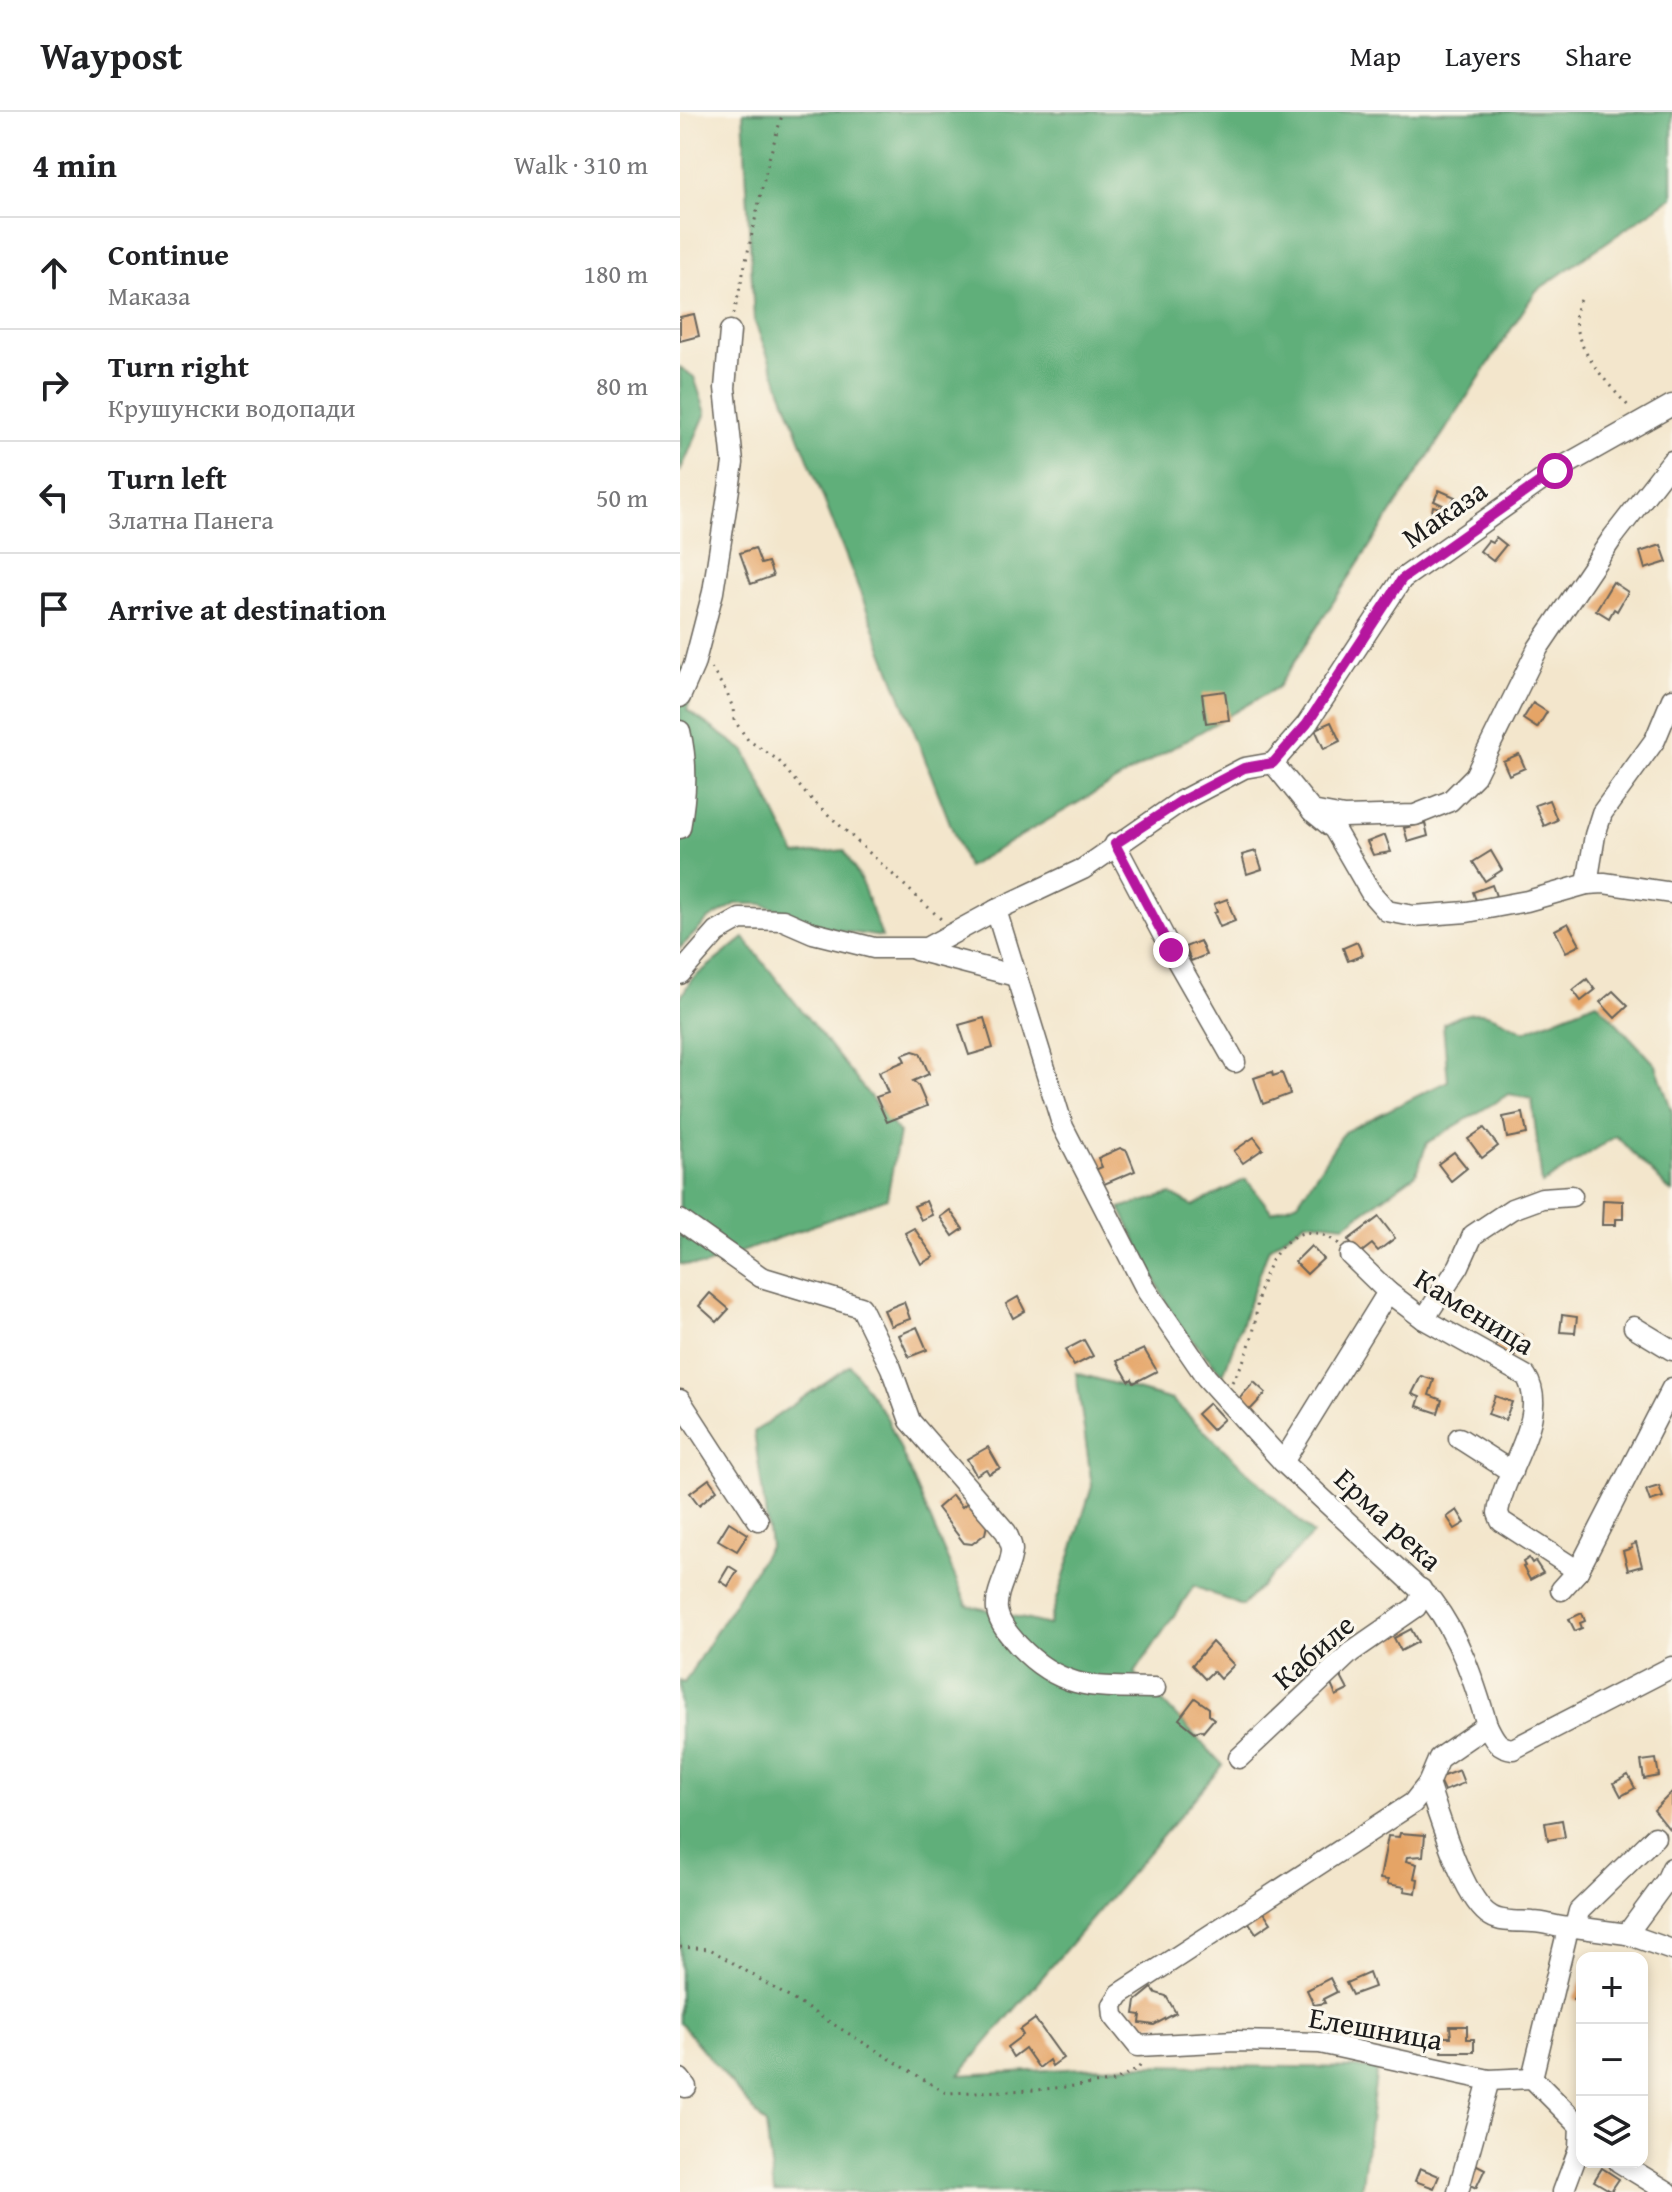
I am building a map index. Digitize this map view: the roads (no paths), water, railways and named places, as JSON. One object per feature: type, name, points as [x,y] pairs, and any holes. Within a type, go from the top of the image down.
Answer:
[{"type":"street","points":[[680,697],[694,665],[713,592],[733,463],[725,388],[730,331]]},
{"type":"street","name":"Маказа","points":[[1273,763],[1307,724],[1402,579],[1555,471],[1672,405]]},
{"type":"street","points":[[1312,811],[1344,817],[1415,815],[1450,801],[1475,776],[1538,648],[1613,537],[1672,461]]},
{"type":"street","points":[[1587,884],[1602,813],[1655,740],[1672,699]]},
{"type":"street","points":[[680,731],[686,756],[686,797],[680,828]]},
{"type":"street","points":[[680,974],[717,932],[740,919],[783,920],[813,933],[874,948],[926,948],[996,910],[1083,869],[1115,844],[1206,787],[1244,768],[1273,763],[1312,811],[1334,829],[1371,893],[1387,911],[1413,916],[1467,912],[1527,901],[1587,884],[1604,883],[1672,893]]},
{"type":"street","points":[[1115,844],[1235,1062]]},
{"type":"street","name":"Ерма река","points":[[996,910],[1063,1127],[1147,1291],[1206,1377],[1283,1462],[1421,1589],[1446,1619],[1473,1677],[1487,1725]]},
{"type":"street","points":[[909,948],[1016,976]]},
{"type":"street","points":[[1424,1319],[1459,1266],[1473,1235],[1512,1209],[1542,1198],[1572,1196]]},
{"type":"street","points":[[680,1220],[761,1277],[861,1307],[891,1368],[910,1421],[1006,1532],[1012,1549],[997,1608],[1001,1623],[1042,1669],[1069,1681],[1094,1687],[1155,1688]]},
{"type":"street","name":"Каменица","points":[[1350,1255],[1388,1292],[1424,1319],[1526,1376],[1534,1389],[1534,1410],[1499,1507],[1501,1521],[1578,1571]]},
{"type":"street","points":[[1283,1462],[1388,1292]]},
{"type":"street","points":[[1634,1327],[1672,1350]]},
{"type":"street","points":[[1561,1590],[1578,1571],[1672,1388]]},
{"type":"street","points":[[680,1400],[758,1520]]},
{"type":"street","points":[[1459,1438],[1512,1472]]},
{"type":"street","name":"Кабиле","points":[[1239,1758],[1351,1652],[1416,1607],[1420,1603],[1421,1589]]},
{"type":"street","points":[[1672,1667],[1513,1749],[1496,1743],[1487,1725],[1439,1758],[1428,1784],[1460,1872],[1475,1900],[1491,1917],[1627,1934],[1672,1950]]},
{"type":"street","name":"Елешница","points":[[1428,1784],[1413,1803],[1120,1994],[1113,2005],[1114,2016],[1138,2046],[1235,2041],[1320,2043],[1489,2080],[1532,2078]]},
{"type":"street","points":[[1576,2121],[1532,2078],[1572,1928],[1579,1911],[1655,1837]]},
{"type":"street","points":[[1627,1934],[1672,1868]]},
{"type":"street","points":[[1458,2192],[1489,2080]]},
{"type":"street","points":[[1563,2192],[1576,2157]]},
{"type":"street","points":[[1629,2168],[1668,2192]]}]
